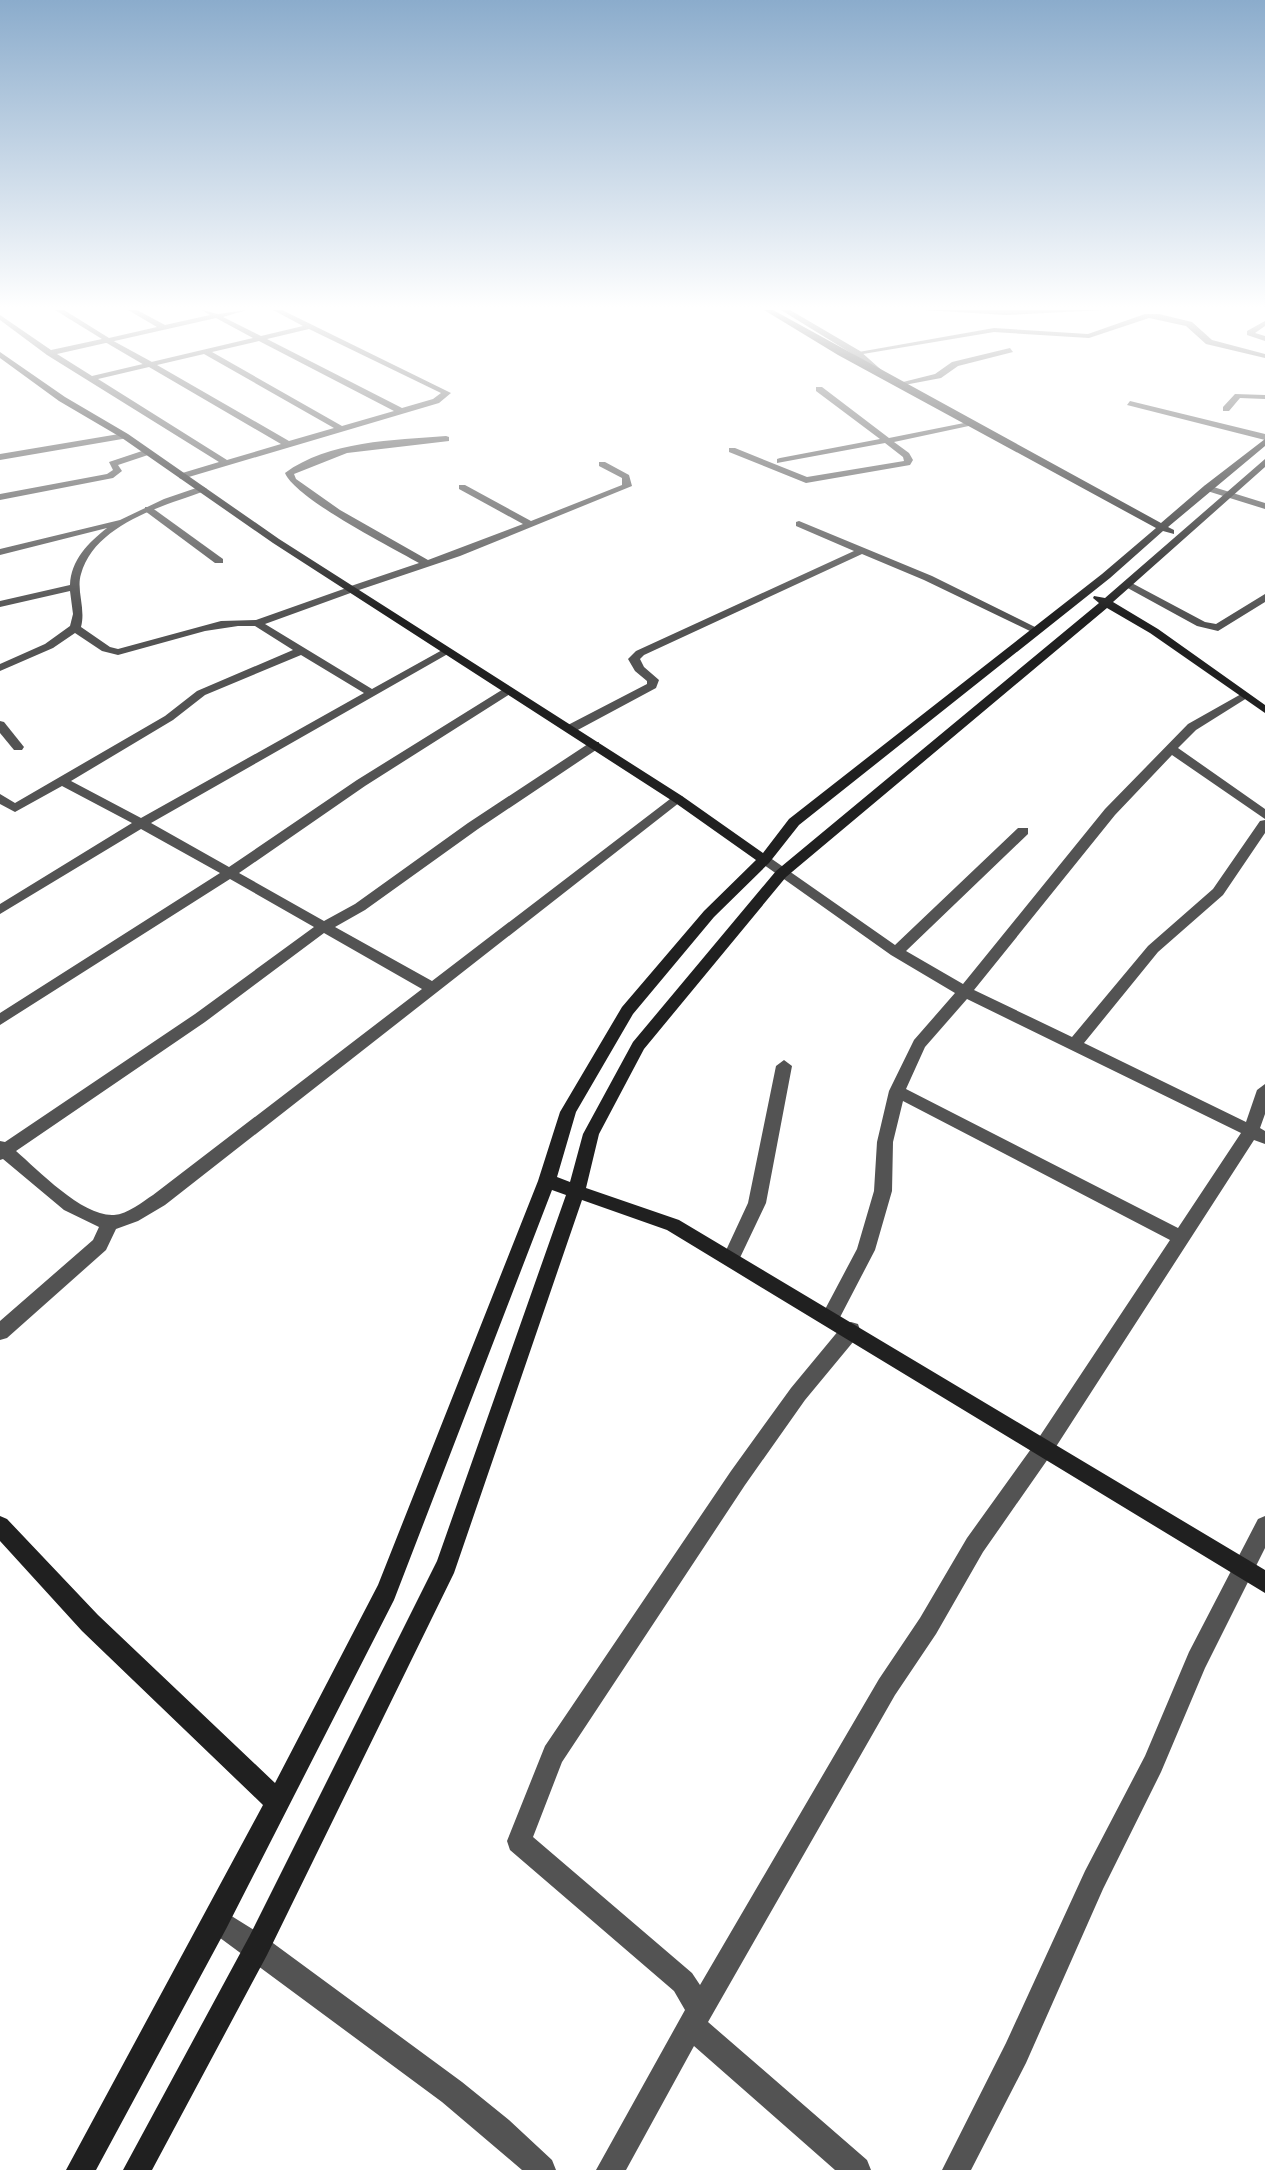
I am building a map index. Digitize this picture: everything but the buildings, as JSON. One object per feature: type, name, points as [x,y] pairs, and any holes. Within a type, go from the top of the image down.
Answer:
[{"type":"main road","points":[[83,411],[678,799],[764,860]]},
{"type":"main road","points":[[950,411],[1179,537]]},
{"type":"main road","points":[[80,2170],[217,1920],[386,1592],[547,1181],[568,1112],[627,1011],[709,914],[764,860],[794,822],[1087,591],[1265,440]]},
{"type":"main road","points":[[137,2170],[258,1946],[446,1565],[576,1191],[591,1134],[638,1046],[781,874],[937,740],[1107,602],[1265,462]]},
{"type":"main road","points":[[1087,591],[1154,631],[1265,710]]},
{"type":"main road","points":[[547,1181],[673,1225],[1265,1582]]},
{"type":"main road","points":[[0,1526],[90,1623],[276,1801]]},
{"type":"street","points":[[145,411],[225,462]]},
{"type":"street","points":[[231,411],[286,443]]},
{"type":"street","points":[[310,411],[339,428]]},
{"type":"street","points":[[182,476],[400,411]]},
{"type":"street","points":[[732,450],[799,479],[814,480],[907,463],[906,455],[848,411]]},
{"type":"street","points":[[1160,411],[1265,440]]},
{"type":"street","points":[[780,461],[974,424]]},
{"type":"street","points":[[0,448],[4,456],[125,436]]},
{"type":"street","points":[[427,564],[337,512],[292,480],[289,473],[347,450],[385,443],[446,439]]},
{"type":"street","points":[[0,497],[110,476],[118,471],[112,464],[118,460],[148,452]]},
{"type":"street","points":[[75,628],[106,649],[118,652],[204,626],[234,621],[257,623],[427,564],[627,486],[626,477],[602,464]]},
{"type":"street","points":[[462,487],[532,525]]},
{"type":"street","points":[[1207,488],[1265,506]]},
{"type":"street","points":[[0,668],[49,646],[75,628],[78,621],[75,575],[88,550],[126,521],[148,509],[202,489]]},
{"type":"street","points":[[148,509],[219,561]]},
{"type":"street","points":[[0,552],[126,521]]},
{"type":"street","points":[[799,524],[928,578],[1036,630]]},
{"type":"street","points":[[570,729],[652,686],[653,680],[639,669],[634,659],[640,653],[861,551]]},
{"type":"street","points":[[1128,584],[1201,624],[1218,628],[1265,597]]},
{"type":"street","points":[[0,604],[77,586]]},
{"type":"street","points":[[257,623],[373,694]]},
{"type":"street","points":[[0,815],[169,718],[201,693],[302,650]]},
{"type":"street","points":[[0,910],[143,822],[448,651]]},
{"type":"street","points":[[0,1020],[230,872],[361,783],[509,690]]},
{"type":"street","points":[[830,1317],[854,1275],[871,1236],[883,1191],[885,1142],[897,1091],[919,1044],[965,992],[1110,812],[1192,727],[1243,696]]},
{"type":"street","points":[[0,725],[18,747]]},
{"type":"street","points":[[595,745],[473,826],[360,907],[322,928],[200,1018],[2,1151],[88,1217],[110,1223],[132,1217],[159,1200],[678,799]]},
{"type":"street","points":[[1171,749],[1265,815]]},
{"type":"street","points":[[62,781],[143,822],[322,928],[433,988]]},
{"type":"street","points":[[0,798],[15,808]]},
{"type":"street","points":[[1074,1045],[1153,949],[1218,892],[1265,824]]},
{"type":"street","points":[[896,952],[1023,831]]},
{"type":"street","points":[[764,860],[896,952],[965,992],[1258,1134]]},
{"type":"street","points":[[731,1259],[757,1203],[784,1066]]},
{"type":"street","points":[[610,2170],[887,1687],[928,1626],[975,1545],[1043,1449],[1181,1238],[1258,1134],[1265,1090]]},
{"type":"street","points":[[897,1091],[1181,1238]]},
{"type":"street","points":[[0,1332],[100,1245],[110,1223]]},
{"type":"street","points":[[851,1330],[798,1394],[738,1478],[553,1754],[519,1841],[683,1982],[695,2017],[857,2170]]},
{"type":"street","points":[[956,2170],[1153,1764],[1197,1660],[1265,1526]]},
{"type":"street","points":[[217,1920],[258,1946],[323,1998],[505,2132],[542,2170]]}]
